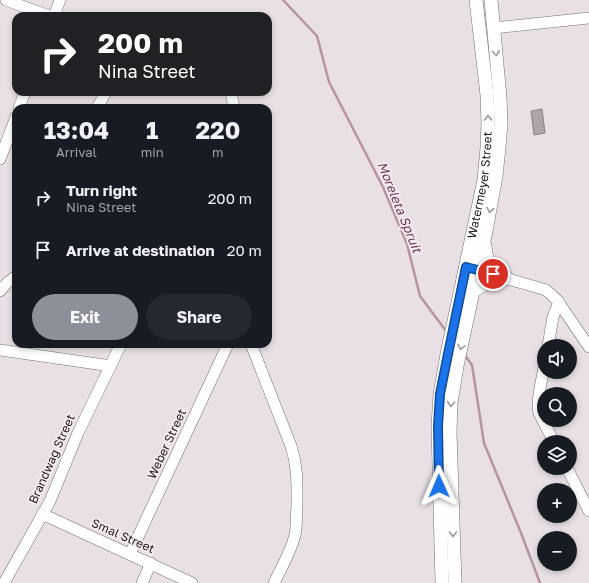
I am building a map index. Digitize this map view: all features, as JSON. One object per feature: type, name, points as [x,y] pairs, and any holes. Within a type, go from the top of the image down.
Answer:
[{"type":"main road","name":"Watermeyer Street","points":[[455,583],[450,432],[451,403],[457,366],[473,291],[472,268],[484,180],[488,122],[487,95],[476,0]]},
{"type":"main road","name":"Watermeyer Street","points":[[442,583],[438,426],[440,394],[456,315],[485,236],[496,176],[501,122],[491,0]]},
{"type":"main road","points":[[485,236],[485,254],[487,261],[491,268],[505,278]]},
{"type":"main road","points":[[473,291],[492,280],[505,278]]},
{"type":"street","points":[[6,0],[38,12]]},
{"type":"street","points":[[56,12],[60,0]]},
{"type":"street","points":[[494,28],[589,18]]},
{"type":"street","points":[[0,160],[12,128]]},
{"type":"street","points":[[472,268],[546,290],[559,302],[589,346]]},
{"type":"street","points":[[0,291],[12,279]]},
{"type":"street","points":[[549,339],[553,317],[559,302]]},
{"type":"street","name":"Brandwag Street","points":[[4,583],[50,501],[78,433],[119,348]]},
{"type":"street","name":"Weber Street","points":[[130,554],[226,348]]},
{"type":"street","points":[[253,348],[291,446],[297,471],[297,510],[295,533],[286,558],[274,583]]},
{"type":"street","points":[[0,350],[111,366]]},
{"type":"street","points":[[542,379],[538,410],[550,435]]},
{"type":"street","points":[[571,475],[589,511]]},
{"type":"street","name":"Smal Street","points":[[42,514],[192,583]]},
{"type":"street","points":[[142,583],[151,563]]},
{"type":"building","points":[[542,109],[545,133],[534,135],[531,111]]},
{"type":"waterway","name":"Moreleta Spruit","points":[[283,0],[317,36],[329,82],[383,187],[407,244],[420,296],[446,331]]},
{"type":"waterway","name":"Moreleta Spruit","points":[[464,354],[472,365],[484,443],[540,583]]},
{"type":"route","points":[[439,486],[438,426],[440,394],[466,267],[493,274]]}]
